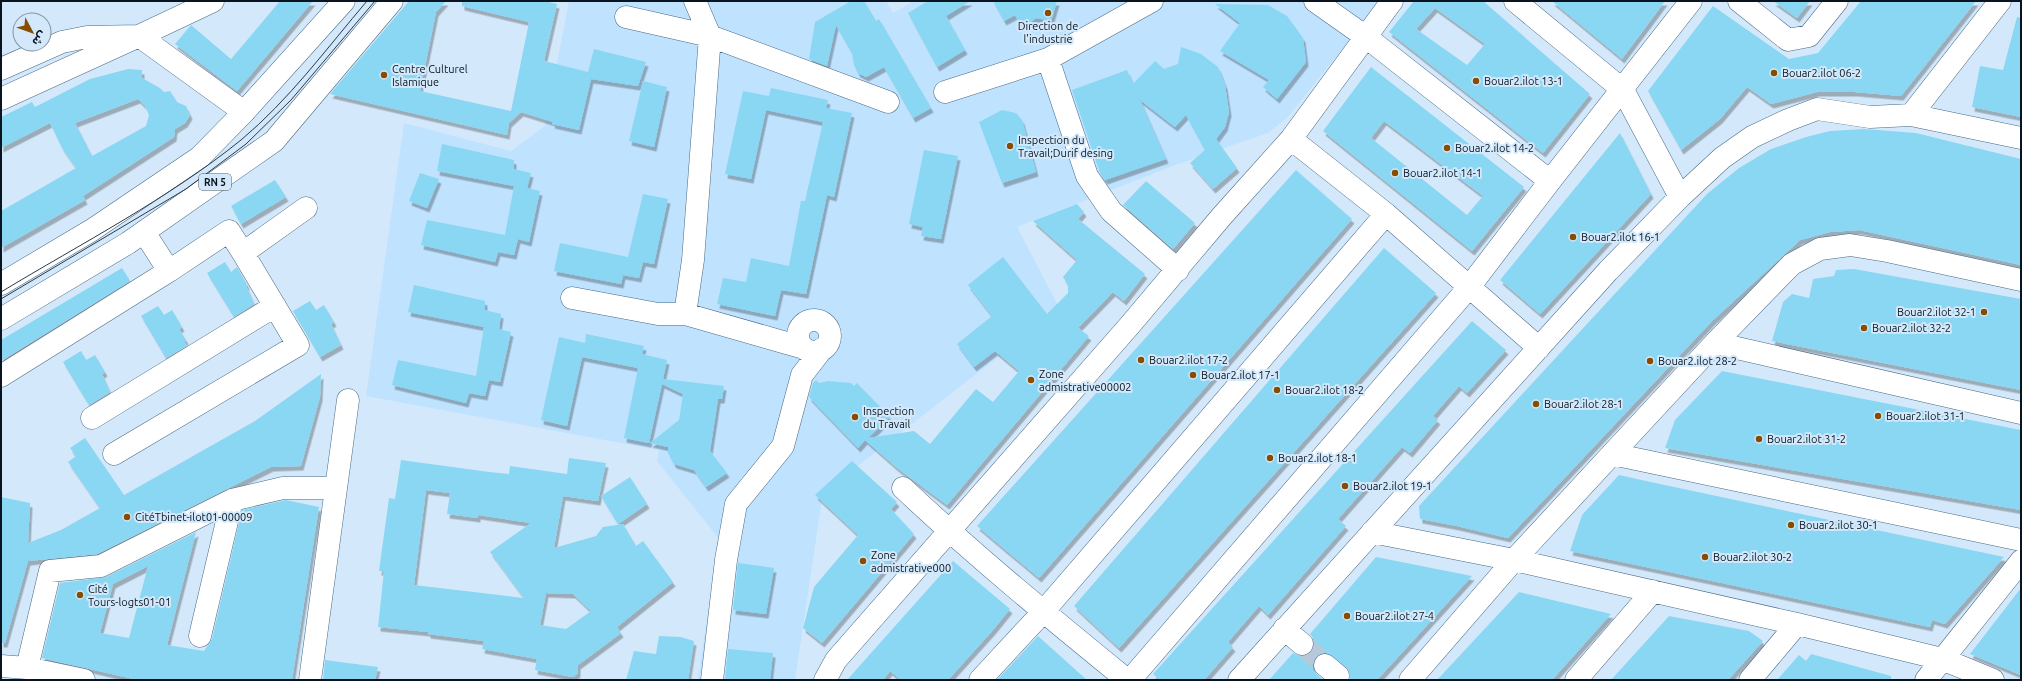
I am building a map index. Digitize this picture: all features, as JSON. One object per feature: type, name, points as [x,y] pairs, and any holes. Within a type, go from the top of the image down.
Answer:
[{"type":"street","points":[[1,99],[213,1]]},
{"type":"street","name":"RN 5","points":[[1,284],[92,230],[200,156],[244,112],[344,1]]},
{"type":"street","name":"RN 5","points":[[1,320],[144,232],[274,141],[392,1]]},
{"type":"street","points":[[685,314],[693,260],[710,36],[695,1]]},
{"type":"street","points":[[945,92],[1048,59],[1152,1]]},
{"type":"street","points":[[1315,1],[1366,36],[1550,181]]},
{"type":"street","points":[[825,680],[836,660],[1178,270],[1222,216],[1292,139],[1392,1]]},
{"type":"street","points":[[1515,1],[1623,90],[1680,196]]},
{"type":"street","points":[[903,488],[948,531],[1043,612],[1129,680],[1470,286],[1691,1]]},
{"type":"street","points":[[1739,1],[1788,40],[1809,36],[1836,1]]},
{"type":"street","points":[[1911,115],[2000,1]]},
{"type":"street","points":[[626,17],[710,36],[888,102]]},
{"type":"street","points":[[1,69],[62,42],[87,37],[139,36],[244,112]]},
{"type":"street","points":[[1048,59],[1087,176],[1111,211],[1178,270]]},
{"type":"street","points":[[1239,680],[1539,348],[1680,196],[1722,158],[1752,137],[1788,120],[1817,110],[1870,117],[1911,115],[2021,138]]},
{"type":"street","points":[[1292,139],[1386,214],[1539,348]]},
{"type":"street","points":[[243,253],[306,208]]},
{"type":"street","points":[[980,680],[1043,612],[1386,214]]},
{"type":"street","points":[[1,376],[229,231],[276,306],[298,345],[114,454]]},
{"type":"street","points":[[144,232],[168,271]]},
{"type":"street","points":[[1410,680],[1514,560],[1715,343],[1792,264],[1820,249],[1850,246],[1887,251],[2021,280]]},
{"type":"street","points":[[572,298],[658,314],[685,314],[813,348],[802,375],[783,446],[736,504],[726,560],[712,680]]},
{"type":"street","points":[[92,418],[276,306]]},
{"type":"street","points":[[1715,343],[2021,412]]},
{"type":"street","points":[[310,680],[348,400]]},
{"type":"street","points":[[1612,454],[2021,540]]},
{"type":"street","points":[[27,668],[50,571],[101,566],[232,500],[283,488],[336,488]]},
{"type":"street","points":[[200,636],[232,500]]},
{"type":"street","points":[[1372,532],[1514,560],[1797,624],[1942,659],[1993,680]]},
{"type":"street","points":[[1926,680],[2021,561]]},
{"type":"street","points":[[1576,680],[1653,591]]},
{"type":"street","points":[[1750,680],[1797,624]]},
{"type":"street","points":[[1284,629],[1302,644]]},
{"type":"street","points":[[1,666],[27,668],[84,680]]},
{"type":"shaded area","points":[[569,1],[886,1],[893,13],[914,1],[1380,1],[1288,117],[1268,133],[1178,164],[1017,227],[1060,309],[823,493],[795,680],[698,680],[719,539],[657,461],[659,450],[366,396],[404,123],[511,151],[545,126]]},
{"type":"building","points":[[280,1],[313,1],[237,91],[175,44],[191,25],[231,59]]},
{"type":"building","name":"Centre Culturel Islamique","points":[[409,1],[446,1],[436,12],[420,91],[511,111],[529,22],[462,6],[462,1],[545,1],[557,4],[544,61],[588,72],[594,49],[646,62],[638,86],[591,79],[579,130],[552,124],[553,122],[521,112],[509,123],[507,135],[330,94]]},
{"type":"building","points":[[851,1],[864,1],[876,21],[879,19],[931,108],[913,118],[884,67],[866,77],[858,73],[854,65],[852,53],[836,25],[827,66],[809,59],[815,22]]},
{"type":"building","points":[[928,1],[970,1],[946,16],[965,50],[937,67],[908,13]]},
{"type":"building","points":[[993,1],[1057,1],[1051,21],[1036,18],[1027,25],[1019,22],[1015,15],[1004,21]]},
{"type":"building","points":[[1414,1],[1483,1],[1590,94],[1543,153],[1389,32]],"holes":[[[1435,8],[1485,44],[1467,65],[1416,29]]]},
{"type":"building","points":[[1552,1],[1665,1],[1622,59]]},
{"type":"building","points":[[1773,1],[1810,1],[1797,18]]},
{"type":"building","points":[[1861,1],[1976,1],[1901,96],[1855,92],[1817,92],[1771,104],[1747,87],[1720,119],[1681,150],[1648,91],[1713,6],[1789,59],[1818,53]]},
{"type":"building","points":[[1215,4],[1268,5],[1287,16],[1303,38],[1306,62],[1277,99],[1263,87],[1269,80],[1220,51],[1240,23]]},
{"type":"building","points":[[2017,17],[2021,18],[2021,117],[1972,107],[1980,66],[2003,70]]},
{"type":"building","points":[[1181,47],[1201,54],[1218,67],[1225,85],[1229,112],[1225,127],[1216,139],[1237,168],[1213,189],[1190,163],[1205,150],[1186,115],[1175,127],[1140,100],[1166,159],[1105,180],[1100,173],[1072,90],[1127,70],[1133,84],[1155,61],[1164,69],[1178,64]]},
{"type":"building","points":[[1371,67],[1524,187],[1472,251],[1323,131]],"holes":[[[1384,121],[1483,196],[1467,215],[1371,138]]]},
{"type":"building","points":[[128,69],[142,70],[142,78],[160,88],[164,92],[170,91],[177,102],[186,106],[190,115],[185,123],[175,129],[174,137],[83,196],[85,200],[1,248],[1,211],[76,168],[62,148],[50,123],[1,148],[1,117],[32,102],[35,107],[90,79]],"holes":[[[138,99],[145,106],[149,115],[146,126],[92,156],[75,123]]]},
{"type":"building","points":[[643,81],[667,87],[654,147],[629,141]]},
{"type":"building","points":[[771,88],[828,100],[826,108],[852,113],[834,197],[827,195],[806,294],[781,290],[775,316],[717,304],[723,278],[746,282],[751,258],[789,266],[801,201],[805,201],[823,122],[766,110],[751,179],[725,174],[743,91],[769,96]]},
{"type":"building","points":[[1002,110],[1016,113],[1022,120],[1036,172],[1002,183],[979,122]]},
{"type":"building","points":[[1864,129],[1916,133],[2021,159],[2021,265],[1859,230],[1830,232],[1800,240],[1712,321],[1508,538],[1420,519],[1419,506],[1707,194],[1739,168],[1771,149],[1806,137],[1830,131]]},
{"type":"building","name":"Bouar2.ilot 16-1","points":[[1620,133],[1651,194],[1540,314],[1500,280]]},
{"type":"building","points":[[442,144],[514,160],[514,169],[531,173],[527,188],[540,191],[529,242],[518,239],[514,255],[498,252],[495,262],[421,245],[427,220],[505,235],[514,186],[437,171]]},
{"type":"building","points":[[924,150],[958,156],[941,239],[921,236],[923,227],[909,224]]},
{"type":"building","points":[[1296,170],[1352,219],[1039,578],[977,526]]},
{"type":"building","points":[[420,173],[439,179],[427,208],[409,201]]},
{"type":"building","points":[[275,180],[286,197],[241,224],[231,206]]},
{"type":"building","points":[[1146,181],[1195,223],[1173,249],[1123,205]]},
{"type":"building","points":[[643,194],[668,199],[654,264],[643,262],[639,278],[623,275],[621,284],[554,271],[560,243],[628,257]]},
{"type":"building","points":[[1077,204],[1084,212],[1078,219],[1145,274],[1124,301],[1113,292],[1078,328],[1089,336],[947,505],[897,468],[865,440],[858,448],[809,397],[813,383],[816,380],[819,383],[828,381],[851,383],[854,386],[857,383],[890,417],[868,438],[914,431],[930,444],[976,389],[993,402],[1019,371],[995,351],[974,367],[957,344],[992,316],[968,285],[1003,257],[1047,314],[1068,293],[1068,285],[1063,277],[1077,260],[1033,221]]},
{"type":"building","points":[[1384,248],[1436,293],[1119,648],[1074,606]]},
{"type":"building","points":[[225,262],[231,272],[237,267],[247,285],[246,286],[254,304],[234,317],[207,273]]},
{"type":"building","points":[[122,268],[130,281],[1,361],[1,340]]},
{"type":"building","name":"Bouar2.ilot 32-2","points":[[1854,269],[2021,299],[2021,390],[1772,341],[1783,302],[1792,294],[1809,298],[1813,279],[1834,276],[1836,270]]},
{"type":"building","points":[[414,285],[485,301],[485,310],[501,314],[499,329],[511,332],[500,382],[489,380],[485,396],[469,393],[466,403],[392,385],[398,360],[476,376],[484,327],[408,312]]},
{"type":"building","points":[[310,301],[316,310],[324,305],[334,322],[331,324],[341,345],[320,357],[293,311]]},
{"type":"building","points":[[158,306],[164,315],[172,310],[182,327],[179,329],[186,340],[184,342],[187,346],[166,358],[141,316]]},
{"type":"building","name":"Bouar2.ilot 19-1","points":[[1472,321],[1506,350],[1467,393],[1459,386],[1433,416],[1438,420],[1410,453],[1402,447],[1338,519],[1346,526],[1268,615],[1259,606],[1228,642],[1233,647],[1204,680],[1160,680],[1153,674]]},
{"type":"building","points":[[586,334],[644,346],[642,354],[667,360],[663,379],[724,386],[722,399],[718,399],[710,451],[727,473],[706,487],[694,470],[674,464],[668,453],[668,447],[650,443],[679,420],[683,394],[662,384],[649,443],[624,438],[638,368],[582,357],[567,426],[541,420],[559,337],[585,343]]},
{"type":"building","points":[[81,351],[86,360],[95,355],[105,372],[102,374],[110,392],[89,405],[63,362]]},
{"type":"building","points":[[1722,371],[2021,430],[2021,510],[1665,448],[1675,420]]},
{"type":"building","name":"CitéTbinet-ilot01-00009","points":[[321,374],[320,397],[301,466],[271,467],[97,554],[28,561],[5,643],[1,643],[1,497],[30,503],[28,543],[61,530],[100,508],[68,462],[76,456],[70,448],[85,438],[124,495],[255,421]]},
{"type":"building","points":[[569,458],[606,463],[598,501],[563,496],[554,548],[596,536],[603,527],[623,524],[636,546],[643,541],[673,582],[617,627],[621,633],[578,665],[578,673],[573,677],[535,670],[537,659],[482,649],[484,641],[428,634],[428,632],[378,627],[384,571],[379,571],[389,498],[395,499],[401,460],[509,474],[510,466],[567,474]],"holes":[[[426,490],[450,493],[447,514],[478,518],[478,515],[531,523],[490,552],[524,598],[414,585]],[[546,593],[573,594],[591,611],[566,629],[540,625]]]},
{"type":"building","name":"Zone admistrative000","points":[[852,461],[897,502],[891,509],[914,534],[822,643],[803,628],[814,587],[858,535],[815,495]]},
{"type":"building","points":[[1619,475],[2004,557],[1945,624],[1932,620],[1930,627],[1570,551],[1582,515]]},
{"type":"building","points":[[630,477],[647,504],[618,524],[601,496]]},
{"type":"building","name":"Cité Tours-logts01-01","points":[[286,500],[319,507],[292,680],[138,680],[42,658],[60,583],[106,577],[196,532],[167,645],[204,651],[212,639],[242,510]],"holes":[[[148,566],[129,638],[100,633],[113,584]]]},
{"type":"building","name":"Bouar2.ilot 27-4","points":[[1376,557],[1472,576],[1377,680],[1350,680],[1350,672],[1346,667],[1327,653],[1321,653],[1316,657],[1313,663],[1313,670],[1323,680],[1269,680],[1293,653],[1300,656],[1306,656],[1311,652],[1314,646],[1314,639],[1310,634]]},
{"type":"building","points":[[953,561],[1010,609],[993,630],[948,680],[901,680],[890,671],[883,680],[847,680]]},
{"type":"building","points":[[738,563],[774,568],[766,614],[733,610]]},
{"type":"building","points":[[2021,588],[2021,675],[1970,654]]},
{"type":"building","points":[[1519,592],[1611,614],[1552,680],[1437,680]]},
{"type":"building","points":[[1669,616],[1749,631],[1763,641],[1728,680],[1611,680]]},
{"type":"building","points":[[659,636],[681,637],[694,641],[688,680],[626,680],[634,651],[656,654]]},
{"type":"building","points":[[1038,636],[1087,680],[997,680]]},
{"type":"building","points":[[728,649],[773,653],[770,680],[725,680]]},
{"type":"building","points":[[1811,654],[1891,676],[1891,680],[1777,680],[1799,655],[1806,661]]},
{"type":"building","points":[[325,660],[378,667],[375,680],[323,680]]},
{"type":"tunnel","points":[[1302,644],[1325,665]]},
{"type":"tram line","points":[[1,292],[124,220],[184,182],[241,140],[291,91],[367,1]]},
{"type":"tram line","points":[[1,299],[186,189],[246,144],[291,100],[375,1]]},
{"type":"place","name":"Direction de l'industrie","points":[[1048,13]]},
{"type":"place","name":"Bouar2.ilot 06-2","points":[[1774,73]]},
{"type":"place","name":"Centre Culturel Islamique","points":[[384,75]]},
{"type":"place","name":"Bouar2.ilot 13-1","points":[[1476,81]]},
{"type":"place","name":"Inspection du Travail;Durif desing","points":[[1010,146]]},
{"type":"place","name":"Bouar2.ilot 14-2","points":[[1447,148]]},
{"type":"place","name":"Bouar2.ilot 14-1","points":[[1395,173]]},
{"type":"place","name":"Bouar2.ilot 16-1","points":[[1573,237]]},
{"type":"place","name":"Bouar2.ilot 32-1","points":[[1984,312]]},
{"type":"place","name":"Bouar2.ilot 32-2","points":[[1864,328]]},
{"type":"place","name":"Bouar2.ilot 17-2","points":[[1141,360]]},
{"type":"place","name":"Bouar2.ilot 28-2","points":[[1650,361]]},
{"type":"place","name":"Bouar2.ilot 17-1","points":[[1193,375]]},
{"type":"place","name":"Zone admistrative00002","points":[[1031,380]]},
{"type":"place","name":"Bouar2.ilot 18-2","points":[[1277,390]]},
{"type":"place","name":"Bouar2.ilot 28-1","points":[[1536,404]]},
{"type":"place","name":"Bouar2.ilot 31-1","points":[[1878,416]]},
{"type":"place","name":"Inspection du Travail","points":[[855,417]]},
{"type":"place","name":"Bouar2.ilot 31-2","points":[[1759,439]]},
{"type":"place","name":"Bouar2.ilot 18-1","points":[[1270,458]]},
{"type":"place","name":"Bouar2.ilot 19-1","points":[[1345,486]]},
{"type":"place","name":"CitéTbinet-ilot01-00009","points":[[127,517]]},
{"type":"place","name":"Bouar2.ilot 30-1","points":[[1791,525]]},
{"type":"place","name":"Bouar2.ilot 30-2","points":[[1705,557]]},
{"type":"place","name":"Zone admistrative000","points":[[863,561]]},
{"type":"place","name":"Cité Tours-logts01-01","points":[[80,595]]},
{"type":"place","name":"Bouar2.ilot 27-4","points":[[1347,616]]}]
